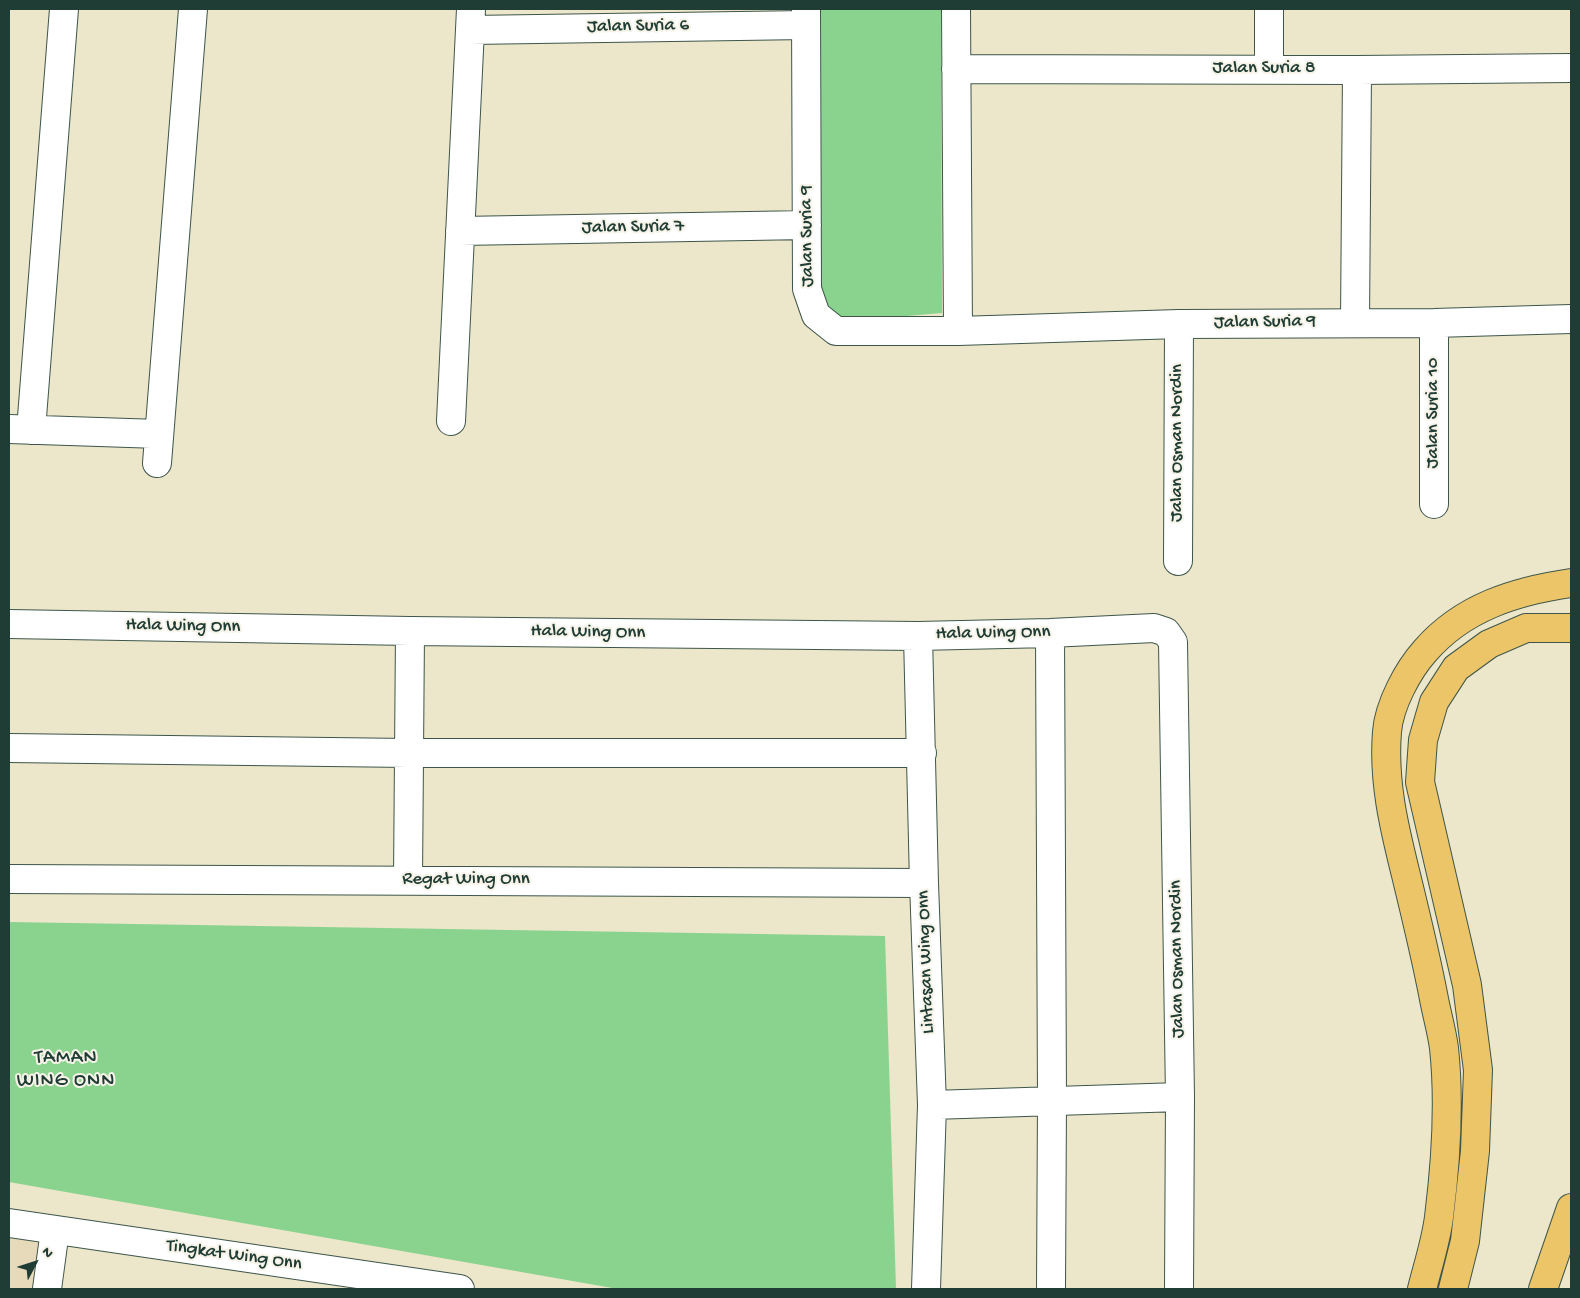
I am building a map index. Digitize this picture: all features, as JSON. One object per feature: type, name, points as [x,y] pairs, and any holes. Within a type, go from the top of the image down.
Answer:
[{"type":"main road","points":[[1422,1289],[1439,1219],[1448,1124],[1444,1048],[1422,938],[1390,806],[1386,768],[1387,730],[1396,700],[1415,662],[1434,641],[1452,626],[1469,614],[1502,598],[1542,587],[1571,583]]},
{"type":"main road","points":[[1453,1289],[1465,1241],[1475,1151],[1478,1070],[1467,985],[1420,782],[1423,740],[1434,702],[1456,668],[1489,644],[1526,628],[1571,628]]},
{"type":"main road","points":[[1544,1289],[1571,1208]]},
{"type":"street","points":[[64,9],[20,429],[159,434]]},
{"type":"street","points":[[157,463],[193,9]]},
{"type":"street","points":[[956,9],[958,331]]},
{"type":"street","points":[[1269,9],[1269,69]]},
{"type":"street","name":"Jalan Suria 6","points":[[470,19],[806,17]]},
{"type":"street","name":"Jalan Suria 9","points":[[806,17],[807,289],[816,315],[836,331],[958,331],[1179,324],[1434,323],[1571,319]]},
{"type":"street","points":[[451,421],[470,19]]},
{"type":"street","name":"Jalan Suria 8","points":[[956,69],[1356,70],[1571,68]]},
{"type":"street","points":[[1355,322],[1356,70]]},
{"type":"street","name":"Jalan Suria 7","points":[[460,230],[807,225]]},
{"type":"street","name":"Jalan Suria 10","points":[[1434,323],[1434,504]]},
{"type":"street","name":"Jalan Osman Nordin","points":[[1178,561],[1179,324]]},
{"type":"street","name":"Hala Wing Onn","points":[[9,624],[410,631],[918,636],[1154,628],[1166,632]]},
{"type":"street","points":[[408,880],[410,631]]},
{"type":"street","name":"Jalan Osman Nordin","points":[[1166,632],[1173,642],[1180,1098],[1180,1289]]},
{"type":"street","points":[[1050,633],[1051,1289]]},
{"type":"street","name":"Lintasan Wing Onn","points":[[918,636],[932,1105],[926,1289]]},
{"type":"street","points":[[9,748],[409,753],[922,754]]},
{"type":"street","name":"Regat Wing Onn","points":[[9,880],[924,883]]},
{"type":"street","points":[[932,1105],[1180,1098]]},
{"type":"street","name":"Tingkat Wing Onn","points":[[9,1223],[384,1284],[460,1289]]},
{"type":"street","points":[[47,1289],[55,1230]]},
{"type":"shaded area","points":[[9,1227],[51,1233],[43,1289],[9,1289]]},
{"type":"green space","points":[[813,9],[941,9],[942,313],[837,322],[817,303]]},
{"type":"green space","points":[[9,922],[885,936],[896,1289],[618,1289],[9,1182]]},
{"type":"district","name":"TAMAN WING ONN","points":[[66,1070]]}]
